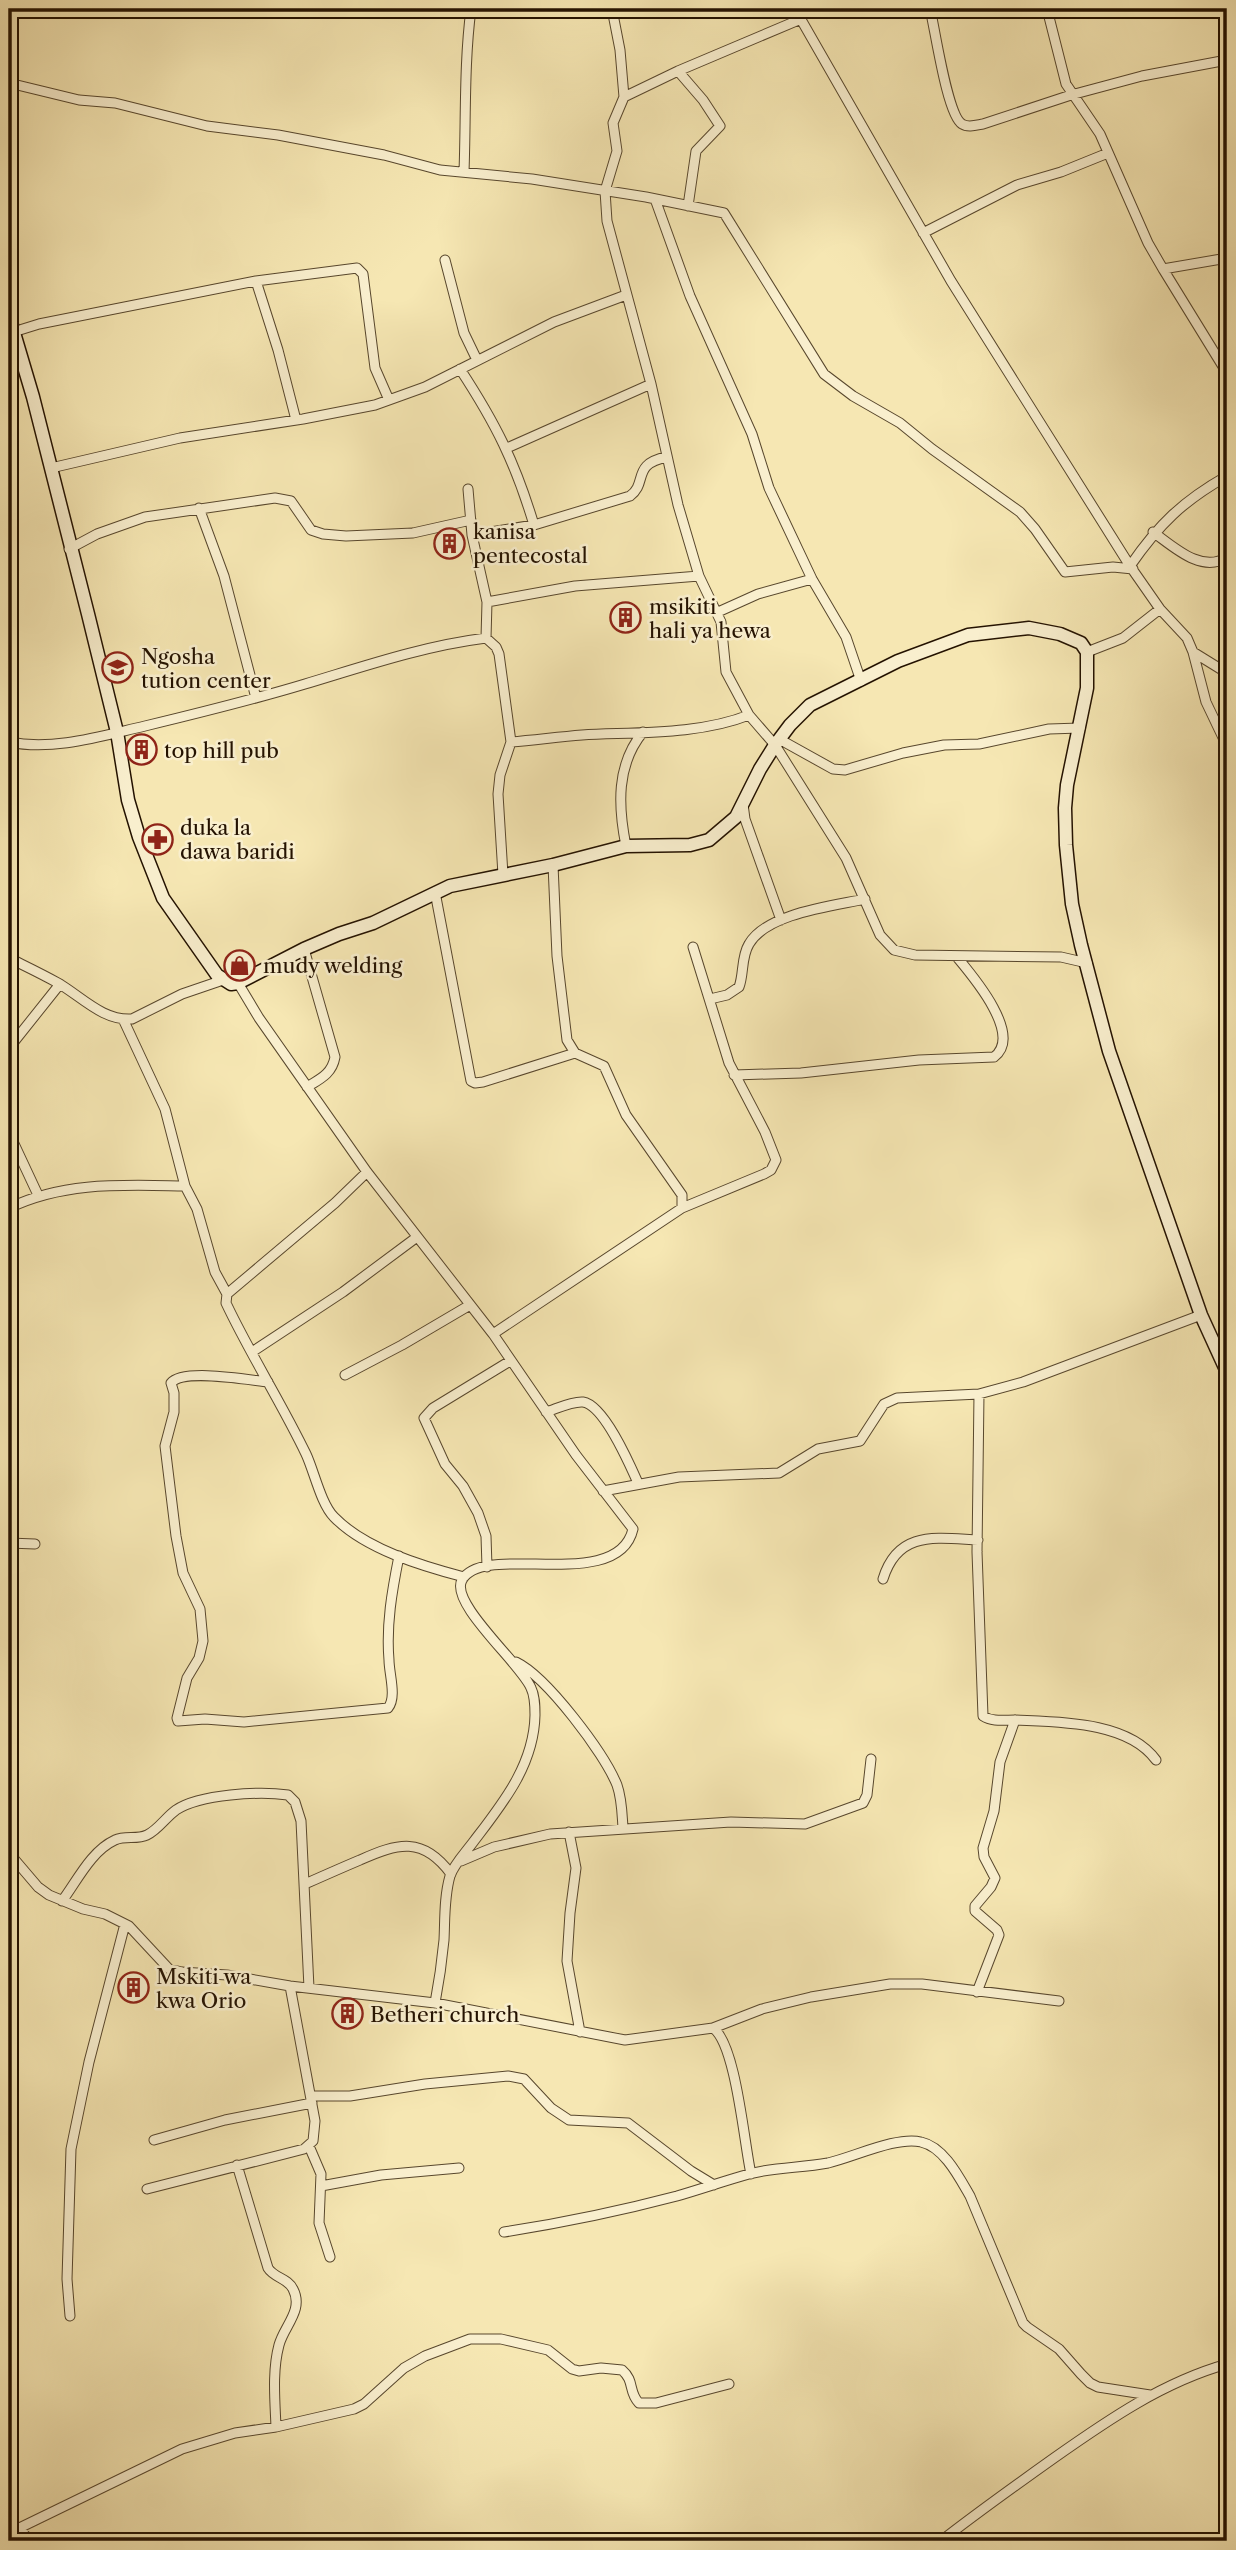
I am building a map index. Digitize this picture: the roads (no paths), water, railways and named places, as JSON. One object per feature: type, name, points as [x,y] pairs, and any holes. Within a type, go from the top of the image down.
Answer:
[{"type":"street","points":[[464,172],[465,51],[471,9]]},
{"type":"street","points":[[612,9],[620,50],[624,97],[613,123],[617,151],[606,191],[607,221],[699,576],[718,612],[724,638],[726,672],[749,715],[777,742],[846,858],[880,935],[894,950],[915,955],[1061,957],[1087,963]]},
{"type":"street","points":[[796,9],[923,233],[1132,567],[1160,609],[1187,638],[1194,652],[1206,702],[1227,746]]},
{"type":"street","points":[[930,9],[943,77],[962,125],[983,124],[1071,94],[1142,76],[1227,60]]},
{"type":"street","points":[[1047,9],[1057,40],[1063,76],[1071,94],[1092,120],[1148,243],[1227,373]]},
{"type":"street","points":[[624,97],[800,19]]},
{"type":"street","points":[[678,71],[703,100],[720,126],[696,151],[688,206]]},
{"type":"street","points":[[9,83],[79,100],[115,103],[207,126],[278,135],[384,155],[425,168],[531,179],[721,212],[727,216],[824,374],[853,396],[900,423],[1020,512],[1035,528],[1060,569],[1069,572],[1132,567]]},
{"type":"street","points":[[923,233],[1017,185],[1060,173],[1108,153]]},
{"type":"street","points":[[655,199],[690,296],[752,434],[769,488],[812,579],[846,637],[861,681]]},
{"type":"street","points":[[1163,269],[1227,258]]},
{"type":"street","points":[[445,260],[464,332],[477,360]]},
{"type":"street","points":[[11,333],[38,324],[256,281],[347,267],[361,270],[375,368],[389,400]]},
{"type":"street","points":[[256,281],[296,420]]},
{"type":"street","points":[[51,468],[180,438],[296,420],[410,394],[554,322],[626,295]]},
{"type":"street","points":[[9,316],[11,333],[51,468],[69,549],[117,732],[128,800],[150,869],[163,898],[223,980],[231,984],[339,934],[373,923],[450,886],[553,865],[626,846],[680,846],[709,840],[731,824],[777,742],[802,711],[898,661],[947,641],[985,632],[1029,628],[1060,634],[1081,643],[1087,652],[1087,688],[1067,785],[1066,845],[1072,904],[1110,1051],[1200,1315],[1227,1372]]},
{"type":"street","points":[[460,369],[489,413],[507,448],[534,525]]},
{"type":"street","points":[[507,448],[651,384]]},
{"type":"street","points":[[472,535],[534,525],[630,496],[638,489],[642,470],[648,464],[667,457]]},
{"type":"street","points":[[1132,567],[1153,532],[1194,496],[1227,476]]},
{"type":"street","points":[[467,489],[472,535],[487,602],[486,638],[499,654],[511,742],[500,775],[498,794],[503,875]]},
{"type":"street","points":[[69,549],[121,524],[163,513],[275,498],[287,499],[295,505],[311,530],[318,533],[346,536],[413,533],[471,520]]},
{"type":"street","points":[[199,508],[224,576],[256,698]]},
{"type":"street","points":[[1153,532],[1178,551],[1206,563],[1214,564],[1227,557]]},
{"type":"street","points":[[487,602],[575,586],[699,576]]},
{"type":"street","points":[[718,612],[758,594],[812,579]]},
{"type":"street","points":[[1087,652],[1123,638],[1160,609]]},
{"type":"street","points":[[9,742],[22,745],[55,744],[117,732],[256,698],[419,649],[486,638]]},
{"type":"street","points":[[1194,652],[1227,673]]},
{"type":"street","points":[[511,742],[690,727],[736,720],[749,715]]},
{"type":"street","points":[[777,742],[834,769],[845,770],[902,753],[944,745],[979,744],[1049,729],[1080,728]]},
{"type":"street","points":[[626,846],[621,822],[622,771],[628,754],[643,732]]},
{"type":"street","points":[[743,804],[745,819],[781,920]]},
{"type":"street","points":[[553,865],[562,1008],[567,1040],[575,1053],[604,1066],[626,1115],[681,1195],[682,1208]]},
{"type":"street","points":[[435,892],[472,1082],[483,1082],[575,1053]]},
{"type":"street","points":[[710,999],[727,995],[739,988],[750,942],[781,920],[815,909],[865,899]]},
{"type":"street","points":[[493,1334],[682,1208],[764,1174],[775,1165],[775,1155],[734,1075],[693,947]]},
{"type":"street","points":[[304,950],[335,1058],[329,1073],[307,1087]]},
{"type":"street","points":[[734,1075],[801,1073],[919,1059],[994,1056],[1003,1044],[1001,1023],[980,986],[956,956]]},
{"type":"street","points":[[9,958],[60,984],[105,1014],[123,1019],[132,1019],[182,994],[223,980]]},
{"type":"street","points":[[238,982],[259,1018],[367,1172],[493,1334],[546,1412],[634,1529],[628,1544],[608,1558],[582,1563],[487,1566],[471,1571],[464,1577],[460,1588],[466,1605],[524,1675],[533,1692],[535,1713],[529,1751],[509,1794],[451,1874],[446,1899],[442,1965],[435,2003]]},
{"type":"street","points":[[9,1048],[60,984]]},
{"type":"street","points":[[123,1019],[165,1109],[185,1186],[197,1209],[215,1272],[227,1294],[226,1303],[305,1453],[334,1518],[364,1539],[399,1556],[424,1567],[464,1577]]},
{"type":"street","points":[[9,1133],[38,1195]]},
{"type":"street","points":[[227,1294],[335,1203],[367,1172]]},
{"type":"street","points":[[9,1207],[38,1195],[87,1186],[185,1186]]},
{"type":"street","points":[[253,1352],[343,1292],[417,1237]]},
{"type":"street","points":[[345,1375],[470,1305]]},
{"type":"street","points":[[603,1490],[679,1477],[779,1473],[818,1448],[860,1441],[879,1411],[889,1401],[897,1398],[979,1394],[1023,1382],[1200,1315]]},
{"type":"street","points":[[487,1566],[486,1536],[478,1513],[463,1486],[444,1464],[424,1418],[433,1408],[510,1361]]},
{"type":"street","points":[[268,1382],[214,1376],[176,1378],[171,1383],[174,1412],[166,1446],[176,1536],[183,1573],[200,1609],[203,1642],[199,1658],[187,1678],[178,1721],[205,1719],[244,1722],[388,1709],[392,1701],[388,1659],[389,1609],[399,1556]]},
{"type":"street","points":[[979,1394],[976,1552],[983,1714],[986,1719],[1072,1722],[1093,1726],[1131,1740],[1145,1748],[1156,1760]]},
{"type":"street","points":[[546,1412],[582,1402],[596,1410],[610,1430],[638,1483]]},
{"type":"street","points":[[883,1580],[891,1560],[907,1544],[929,1539],[978,1540]]},
{"type":"street","points":[[9,1543],[35,1544]]},
{"type":"street","points":[[512,1659],[538,1676],[611,1773],[622,1807],[623,1828]]},
{"type":"street","points":[[977,1992],[999,1935],[975,1908],[995,1878],[984,1857],[983,1849],[994,1811],[1000,1762],[1015,1720]]},
{"type":"street","points":[[459,1861],[494,1847],[550,1834],[731,1822],[805,1824],[863,1803],[867,1795],[871,1759]]},
{"type":"street","points":[[62,1901],[96,1855],[116,1839],[144,1836],[177,1810],[191,1803],[257,1794],[288,1795],[295,1802],[300,1821],[309,1988]]},
{"type":"street","points":[[569,1832],[576,1868],[567,1961],[580,2032]]},
{"type":"street","points":[[305,1884],[388,1847],[404,1845],[436,1855],[451,1874]]},
{"type":"street","points":[[9,1853],[38,1887],[62,1901],[106,1914],[125,1924],[169,1969],[435,2003],[625,2040],[713,2028],[762,2009],[822,1995],[890,1984],[922,1984],[1059,2001]]},
{"type":"street","points":[[70,2316],[67,2279],[71,2149],[89,2062],[125,1924]]},
{"type":"street","points":[[147,2189],[309,2146],[315,2136],[311,2100],[290,1986]]},
{"type":"street","points":[[713,2028],[722,2038],[730,2063],[751,2174]]},
{"type":"street","points":[[154,2140],[311,2100],[508,2076],[519,2077],[528,2082],[561,2116],[578,2122],[628,2123],[714,2185]]},
{"type":"street","points":[[504,2232],[575,2220],[751,2174],[825,2163],[905,2140],[931,2145],[959,2177],[970,2196],[1023,2323],[1067,2356],[1090,2383],[1098,2387],[1150,2395]]},
{"type":"street","points":[[309,2146],[320,2167],[319,2222],[330,2257]]},
{"type":"street","points":[[237,2165],[268,2268],[290,2285],[295,2298],[295,2313],[285,2329],[278,2351],[276,2427]]},
{"type":"street","points":[[321,2186],[381,2175],[459,2168]]},
{"type":"street","points":[[9,2533],[182,2449],[235,2433],[276,2427],[354,2409],[365,2404],[404,2368],[444,2347],[479,2338],[501,2339],[548,2350],[572,2369],[579,2371],[601,2368],[622,2370],[632,2379],[633,2394],[639,2403],[656,2403],[729,2384]]},
{"type":"street","points":[[941,2541],[1056,2457],[1150,2395],[1203,2371],[1227,2364]]},
{"type":"street","points":[[19,2528],[30,2541]]},
{"type":"place","name":"kanisa pentecostal","points":[[450,543]]},
{"type":"place","name":"msikiti hali ya hewa","points":[[626,618]]},
{"type":"place","name":"Ngosha tution center","points":[[118,668]]},
{"type":"place","name":"top hill pub","points":[[141,750]]},
{"type":"place","name":"duka la dawa baridi","points":[[157,839]]},
{"type":"place","name":"mudy welding","points":[[240,965]]},
{"type":"place","name":"Mskiti wa kwa Orio","points":[[133,1988]]},
{"type":"place","name":"Betheri church","points":[[347,2014]]}]
